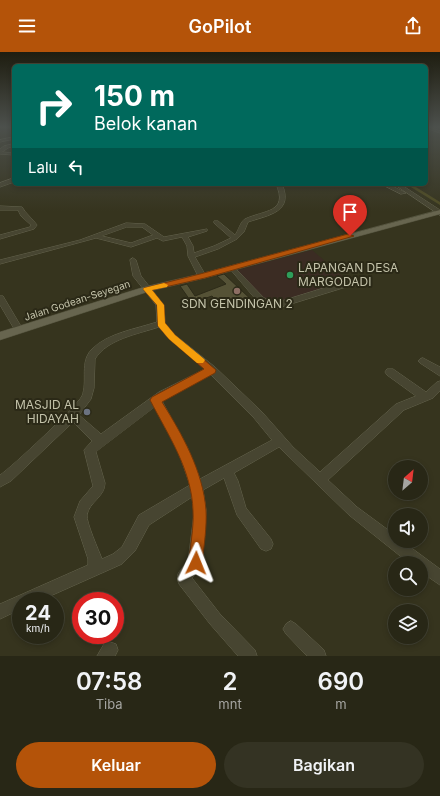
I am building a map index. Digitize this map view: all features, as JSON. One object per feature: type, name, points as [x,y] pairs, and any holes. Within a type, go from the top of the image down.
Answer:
[{"type":"main road","name":"Jalan Godean-Seyegan","points":[[0,336],[147,289],[202,276],[440,212]]},
{"type":"street","points":[[0,189],[0,185],[12,181]]},
{"type":"street","points":[[191,256],[219,246],[235,238],[246,221],[271,213],[282,202],[284,192],[280,186]]},
{"type":"street","points":[[388,186],[428,205]]},
{"type":"street","points":[[400,186],[440,212]]},
{"type":"street","points":[[0,208],[20,208],[23,215],[34,225],[32,228],[0,237]]},
{"type":"street","points":[[121,220],[126,225]]},
{"type":"street","points":[[216,222],[235,238]]},
{"type":"street","points":[[0,262],[82,241],[126,225],[143,225],[157,236],[165,239],[182,235],[185,236],[205,230]]},
{"type":"street","points":[[96,236],[132,245],[157,236]]},
{"type":"street","points":[[185,236],[190,246],[191,256],[202,276]]},
{"type":"street","points":[[133,260],[137,276],[160,305],[161,324],[172,337],[212,370],[258,415],[280,441],[353,511],[411,556]]},
{"type":"street","points":[[232,268],[261,300],[278,305],[356,280]]},
{"type":"street","points":[[0,298],[19,330]]},
{"type":"street","points":[[0,481],[7,477],[73,416],[86,399],[89,388],[91,355],[112,341],[161,324]]},
{"type":"street","points":[[423,361],[440,372]]},
{"type":"street","points":[[94,569],[94,559],[80,517],[80,512],[85,503],[99,488],[90,450],[100,440],[156,400],[212,370]]},
{"type":"street","points":[[390,372],[425,397]]},
{"type":"street","points":[[320,480],[400,407],[425,397],[440,386]]},
{"type":"street","points":[[156,400],[172,428],[188,462],[197,487],[200,511],[196,563],[192,571],[184,576],[184,580],[215,619],[249,656]]},
{"type":"street","points":[[73,416],[100,440]]},
{"type":"street","points":[[42,592],[115,561],[125,554],[134,540],[138,527],[144,520],[197,487],[280,441]]},
{"type":"street","points":[[226,471],[232,481],[241,511],[266,544]]},
{"type":"street","points":[[428,569],[440,578]]},
{"type":"street","points":[[0,612],[12,605]]},
{"type":"street","points":[[291,629],[318,656]]},
{"type":"shaded area","name":"LAPANGAN DESA MARGODADI","points":[[312,250],[347,280],[267,307],[234,271]]},
{"type":"building","points":[[224,274],[257,305],[249,308],[239,298],[220,305],[212,296],[192,303],[180,286],[187,284],[195,296],[226,284],[217,276]]},
{"type":"waterway","points":[[411,186],[440,204]]},
{"type":"slow traffic","points":[[164,285],[147,289],[160,305],[161,324],[172,337],[200,360]]},
{"type":"place","name":"LAPANGAN DESA MARGODADI","points":[[290,275]]},
{"type":"place","name":"SDN GENDINGAN 2","points":[[237,291]]},
{"type":"place","name":"MASJID AL HIDAYAH","points":[[87,412]]},
{"type":"route","points":[[196,563],[195,549],[200,511],[197,487],[188,462],[172,428],[156,400],[212,370],[172,337],[161,324],[160,305],[147,289],[202,276],[350,236]]}]
